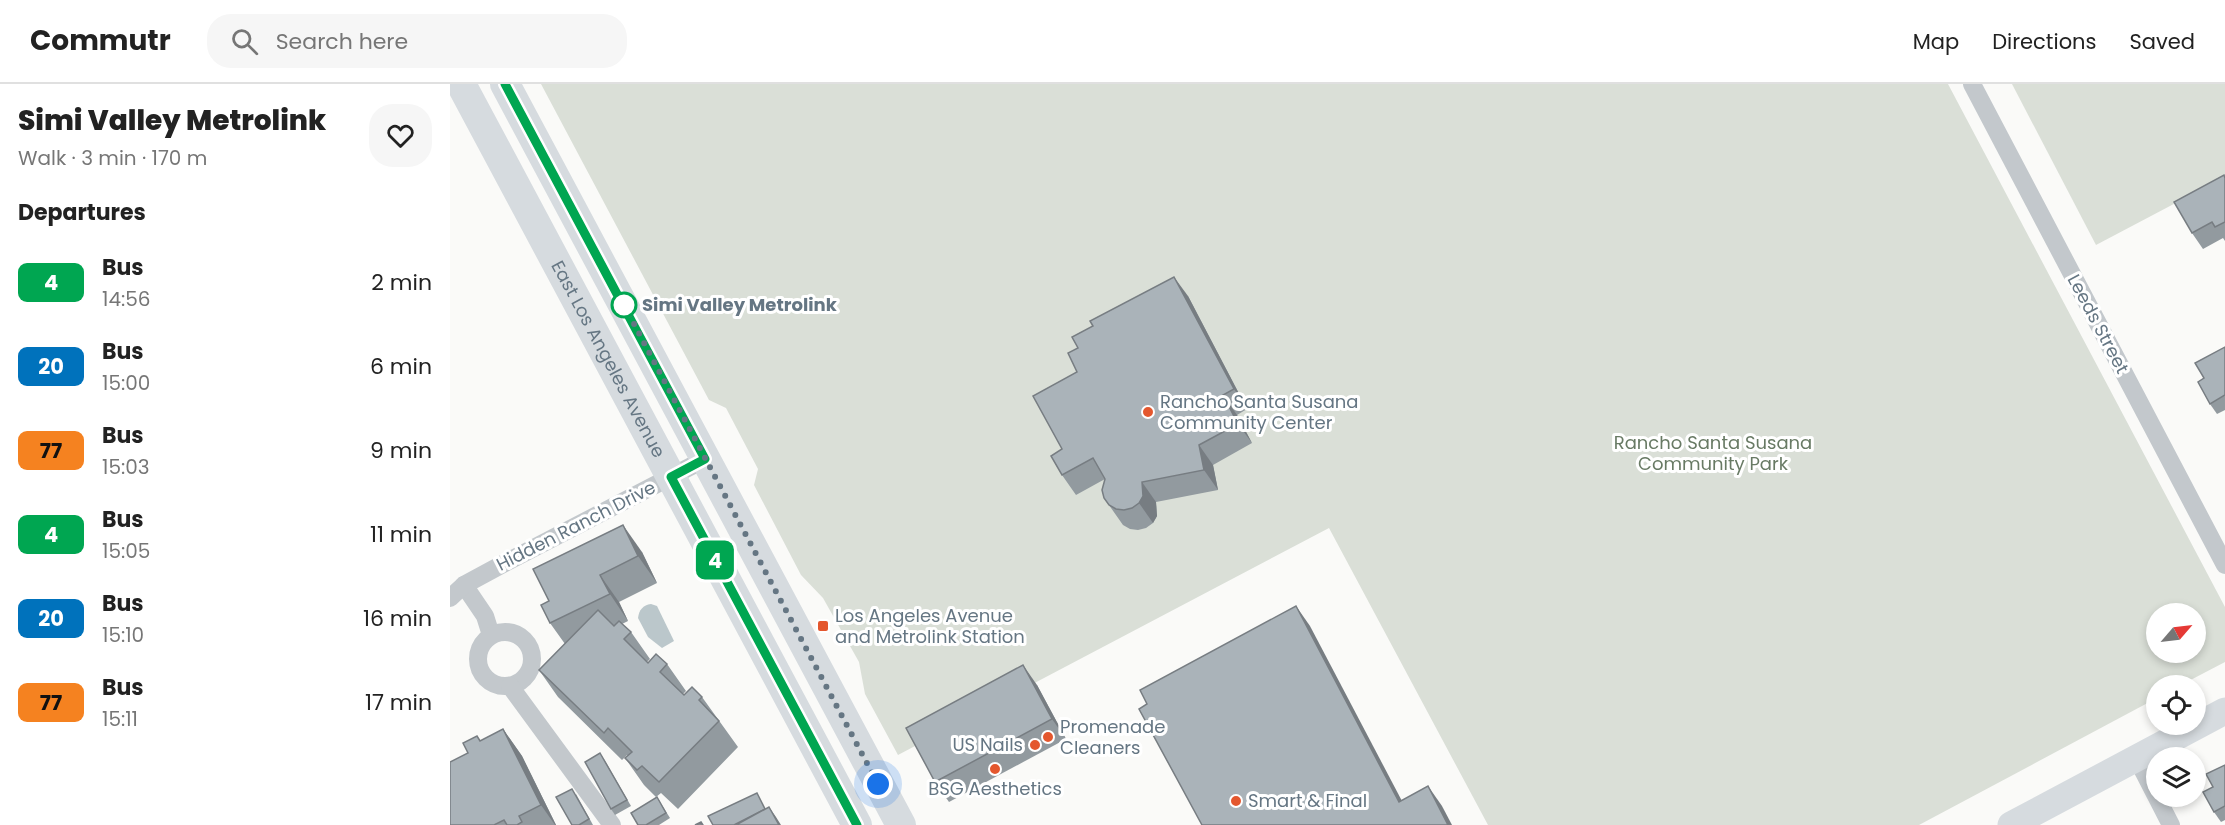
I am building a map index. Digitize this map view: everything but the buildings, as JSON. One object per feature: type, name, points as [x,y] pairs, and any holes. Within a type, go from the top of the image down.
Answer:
[{"type":"main road","name":"East Los Angeles Avenue","points":[[461,84],[857,825]]},
{"type":"main road","points":[[506,84],[900,825]]},
{"type":"main road","points":[[2011,825],[2225,711]]},
{"type":"street","name":"Leeds Street","points":[[1972,84],[2225,565]]},
{"type":"street","name":"Hidden Ranch Drive","points":[[450,598],[464,585],[705,459]]},
{"type":"street","points":[[464,585],[485,616],[491,635]]},
{"type":"street","points":[[508,632],[524,639],[532,654],[530,671],[525,678],[510,686],[492,683],[479,669],[480,646],[491,635],[508,632]]},
{"type":"street","points":[[510,686],[612,825]]},
{"type":"street","points":[[2137,759],[2171,825]]},
{"type":"green space","name":"Rancho Santa Susana Community Park","points":[[541,84],[1948,84],[2225,607],[2225,662],[2200,675],[2146,675],[2146,704],[1919,825],[1488,825],[1329,528],[898,755],[865,694],[859,662],[823,598],[801,575],[754,485],[758,469],[726,408],[709,400]]},
{"type":"green space","points":[[2012,84],[2225,84],[2225,177],[2096,245]]},
{"type":"shaded area","points":[[651,604],[657,606],[674,641],[662,648],[648,637],[638,618],[642,608]]},
{"type":"bus line","name":"4","points":[[505,84],[705,459],[671,477],[857,825]]},
{"type":"place","name":"Simi Valley Metrolink","points":[[624,305]]},
{"type":"place","name":"Rancho Santa Susana Community Center","points":[[1148,412]]},
{"type":"place","name":"Los Angeles Avenue and Metrolink Station","points":[[823,626]]},
{"type":"place","name":"Promenade Cleaners","points":[[1048,737]]},
{"type":"place","name":"US Nails","points":[[1035,745]]},
{"type":"place","name":"BSG Aesthetics","points":[[995,769]]},
{"type":"place","name":"Smart & Final","points":[[1236,801]]},
{"type":"route","points":[[624,305],[878,784]]}]
